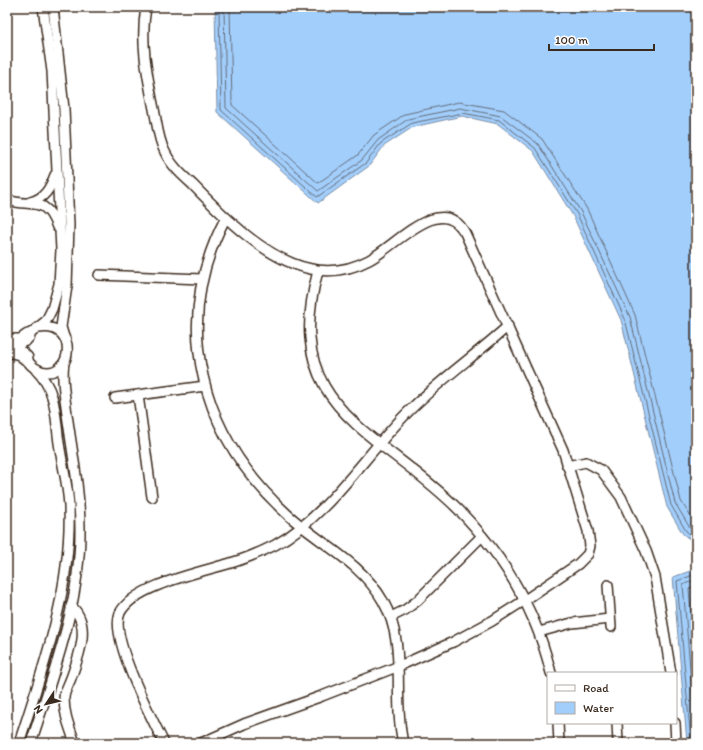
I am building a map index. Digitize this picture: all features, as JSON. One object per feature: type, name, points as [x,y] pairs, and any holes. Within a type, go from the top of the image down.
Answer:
[{"type":"highway","points":[[7,341],[21,341],[28,336]]},
{"type":"highway","points":[[7,350],[20,353],[26,358]]},
{"type":"street","points":[[19,743],[42,672],[62,594],[69,544],[68,498],[54,400],[48,383],[26,358],[24,345],[28,336],[46,321],[55,304],[61,250],[52,71],[43,7]]},
{"type":"street","points":[[31,743],[71,606],[76,579],[80,528],[76,478],[62,386],[64,363],[68,350],[61,328],[68,279],[69,225],[64,109],[53,7]]},
{"type":"street","points":[[146,7],[143,29],[143,49],[162,146],[174,165],[225,219],[274,254],[299,266],[318,270],[340,270],[363,263],[376,256],[426,220],[437,217],[448,218],[458,224],[464,233],[508,326],[554,428],[588,531],[589,550],[578,564],[525,600],[468,634],[399,666],[249,722],[201,743]]},
{"type":"street","points":[[26,203],[37,200],[45,194],[50,187],[56,170]]},
{"type":"street","points":[[7,200],[39,204],[48,209],[53,216],[60,234]]},
{"type":"street","points":[[225,219],[214,243],[202,279],[198,311],[197,338],[205,386],[219,425],[239,459],[261,488],[301,526],[364,574],[380,595],[391,617],[397,645],[399,666],[398,703],[403,743]]},
{"type":"street","points":[[318,270],[311,301],[308,325],[310,348],[318,374],[336,403],[379,444],[442,494],[482,536],[508,571],[525,600],[539,632],[551,672]]},
{"type":"street","points":[[99,276],[202,279]]},
{"type":"street","points":[[164,743],[144,703],[121,643],[117,625],[121,612],[126,605],[145,592],[178,578],[252,556],[276,544],[301,526],[337,492],[407,413],[436,385],[508,326]]},
{"type":"street","points":[[39,328],[53,329],[64,337]]},
{"type":"street","points":[[35,368],[48,372],[57,369],[64,363]]},
{"type":"street","points":[[115,398],[205,386]]},
{"type":"street","points":[[138,395],[152,497]]},
{"type":"street","points":[[567,466],[586,462],[601,470],[620,497],[646,551],[655,576],[671,672]]},
{"type":"street","points":[[391,617],[405,610],[417,601],[482,536]]},
{"type":"street","points":[[539,632],[572,623],[611,623],[608,585]]},
{"type":"street","points":[[71,606],[78,612],[84,628],[64,697],[65,716],[75,743]]},
{"type":"street","points":[[558,724],[559,743]]},
{"type":"street","points":[[617,724],[618,743]]},
{"type":"street","points":[[675,724],[676,743]]},
{"type":"water","points":[[215,7],[696,7],[696,544],[683,534],[667,507],[621,320],[573,216],[533,151],[498,124],[462,116],[413,127],[384,146],[369,166],[318,203],[217,112]]},
{"type":"water","points":[[696,569],[696,743],[687,743],[673,577]]}]
